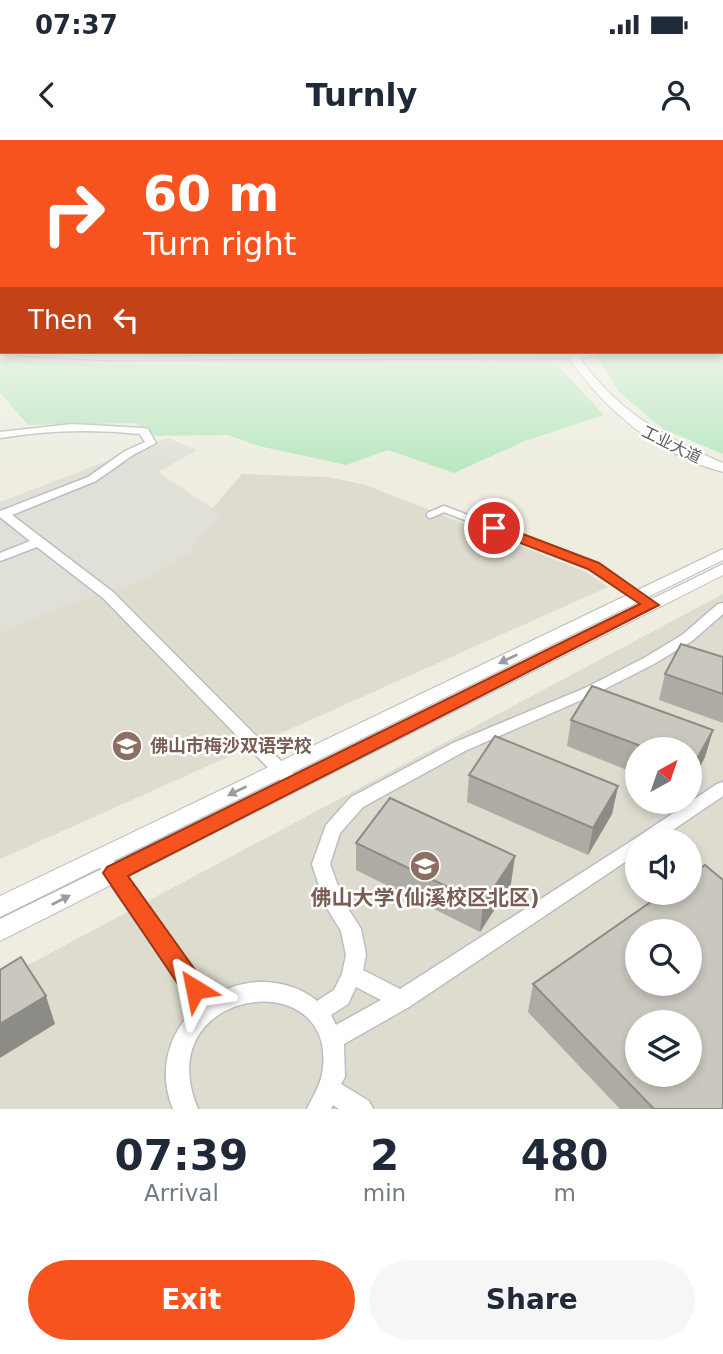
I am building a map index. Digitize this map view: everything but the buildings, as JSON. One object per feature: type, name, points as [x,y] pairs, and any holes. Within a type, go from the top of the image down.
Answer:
[{"type":"street","name":"工业大道","points":[[592,375],[618,413],[631,424],[674,447],[723,468]]},
{"type":"street","name":"工业大道","points":[[597,375],[647,424],[723,460]]},
{"type":"street","points":[[0,435],[43,427],[144,430],[151,443],[130,453],[92,479],[3,514],[108,595],[287,777]]},
{"type":"street","points":[[0,557],[38,542]]},
{"type":"street","points":[[0,907],[108,865],[644,600],[723,554]]},
{"type":"street","points":[[644,600],[723,569]]},
{"type":"street","points":[[317,1013],[341,997],[352,974],[356,955],[351,929],[335,905],[321,864],[332,830],[357,802],[459,747],[590,691],[649,661],[687,638],[723,607]]},
{"type":"street","points":[[662,828],[723,788]]},
{"type":"street","points":[[333,1038],[401,1000],[625,853]]},
{"type":"street","points":[[0,931],[108,865]]},
{"type":"street","points":[[108,865],[209,1009]]},
{"type":"street","points":[[352,974],[401,1000]]},
{"type":"street","points":[[181,1107],[176,1073],[180,1049],[191,1027],[209,1009],[231,997],[256,991],[282,993],[305,1002],[317,1013],[333,1038],[337,1065],[325,1100],[361,1109]]},
{"type":"lane","points":[[430,515],[444,509],[593,566],[644,600]]},
{"type":"shaded area","points":[[168,438],[197,450],[158,472],[221,514],[189,552],[139,582],[66,604],[0,632],[0,502]]},
{"type":"shaded area","name":"佛山市梅沙双语学校","points":[[242,474],[328,477],[366,485],[584,571],[608,587],[0,859],[0,632],[66,604],[139,582],[189,552],[220,514],[212,509]]},
{"type":"shaded area","name":"佛山大学(仙溪校区北区)","points":[[723,594],[723,1109],[0,1109],[0,980]]},
{"type":"green space","points":[[0,375],[567,375],[604,415],[525,441],[454,473],[388,450],[346,465],[259,446],[228,435],[157,436],[134,423],[28,425],[0,393]]},
{"type":"green space","points":[[609,375],[723,375],[723,454],[663,429],[618,391]]},
{"type":"place","name":"佛山市梅沙双语学校","points":[[127,746]]},
{"type":"place","name":"佛山大学(仙溪校区北区)","points":[[425,866]]},
{"type":"route","points":[[195,989],[114,873],[652,605],[593,566],[494,528]]}]
